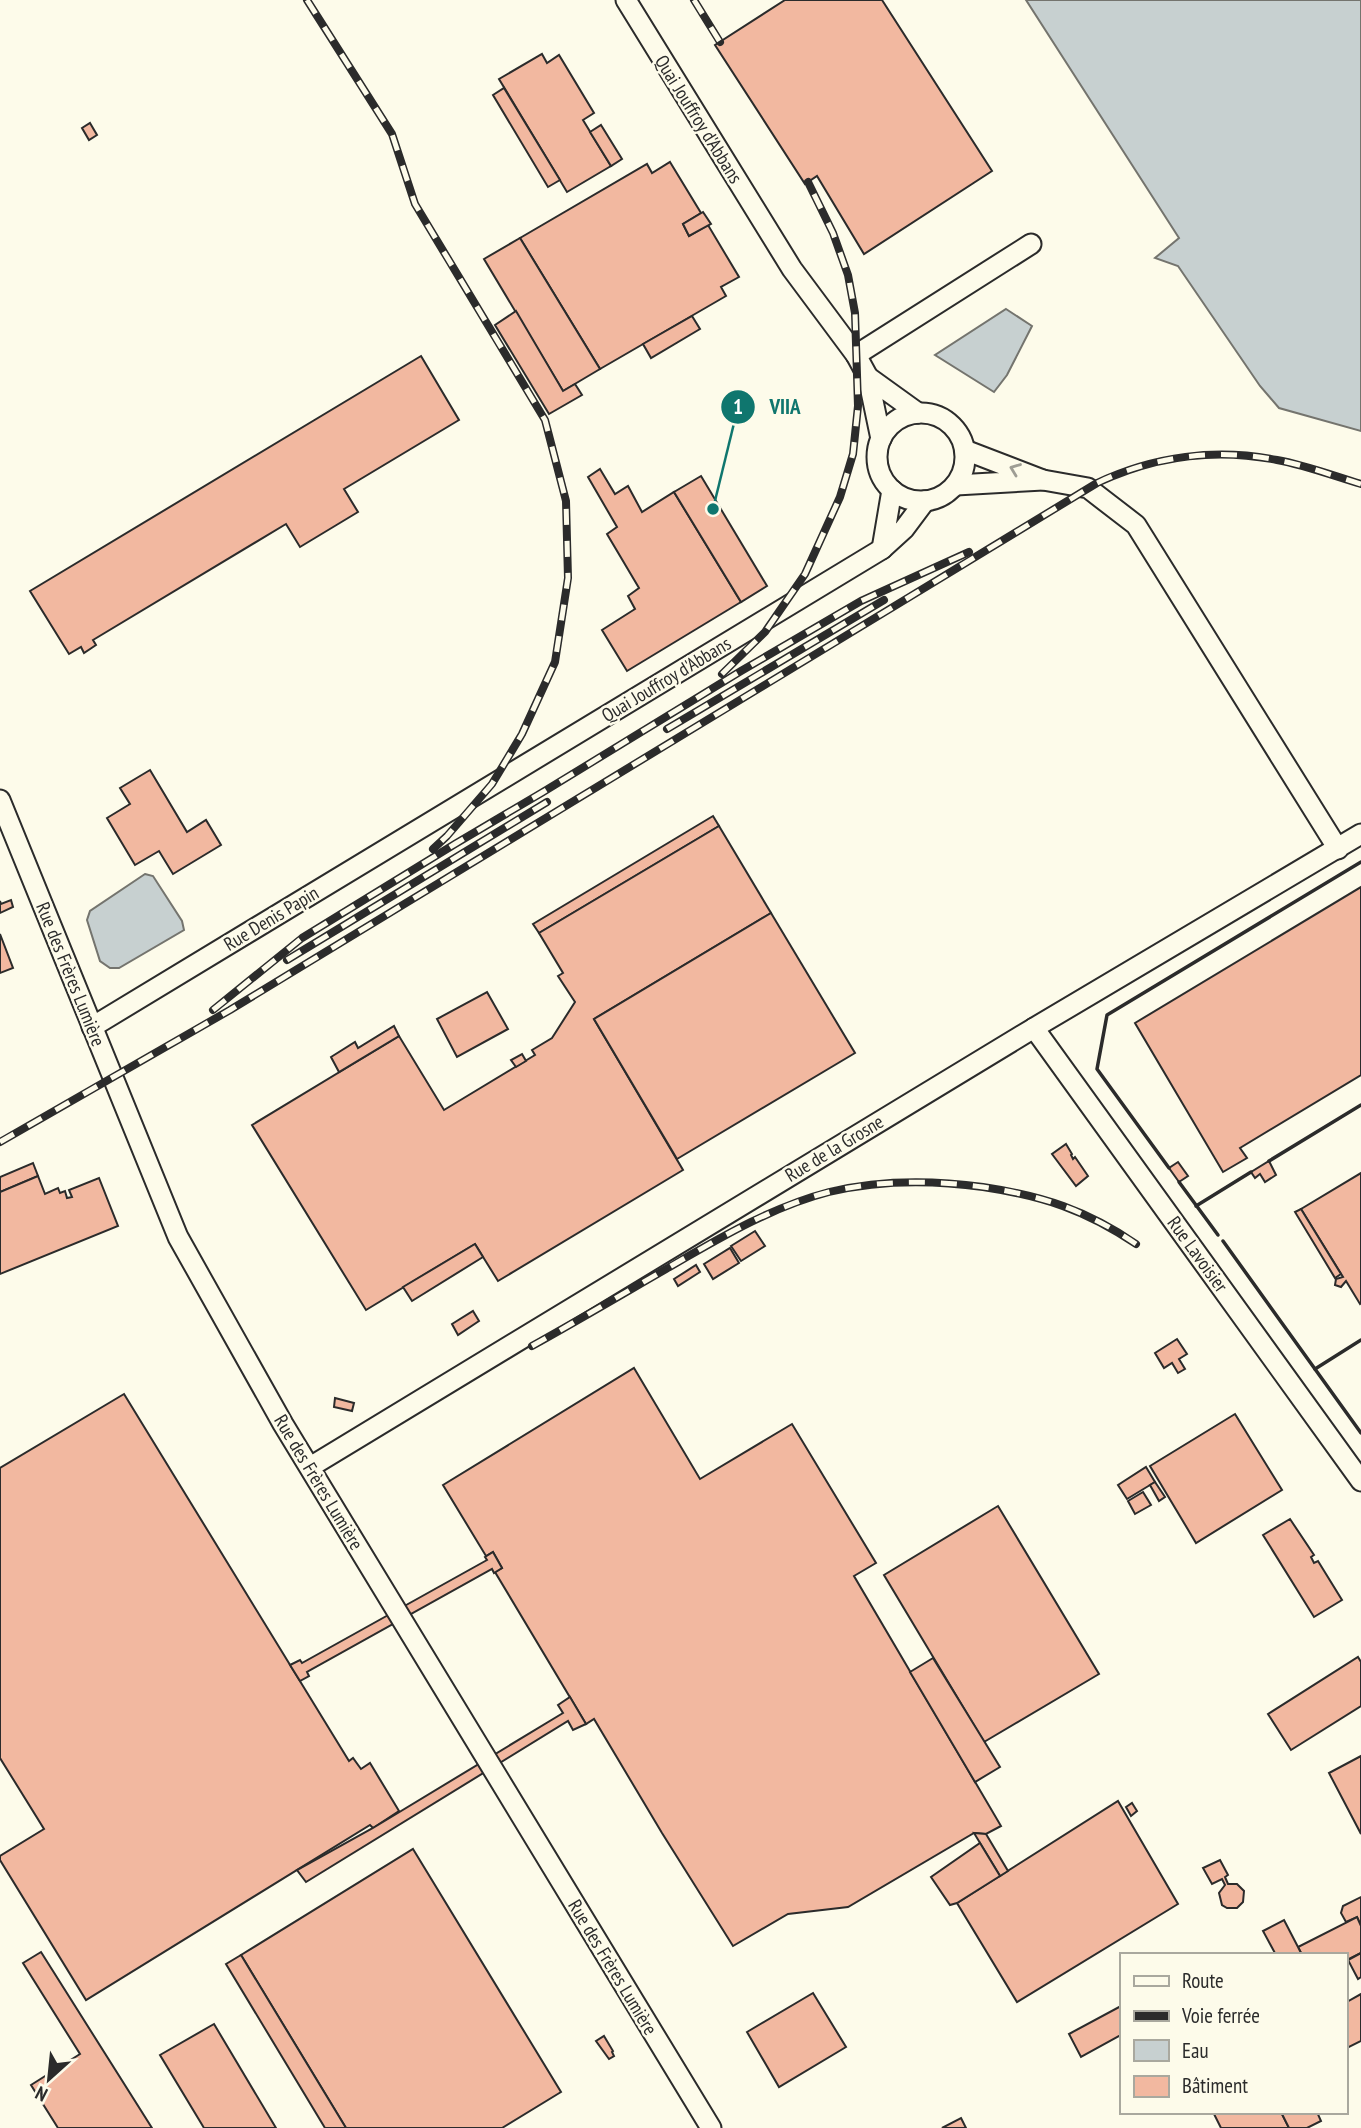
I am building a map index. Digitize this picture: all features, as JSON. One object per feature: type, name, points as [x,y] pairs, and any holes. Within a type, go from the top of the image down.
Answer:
[{"type":"street","name":"Quai Jouffroy d'Abbans","points":[[626,0],[792,269],[856,355],[868,377],[881,439]]},
{"type":"street","points":[[856,355],[1031,244]]},
{"type":"street","name":"Quai Jouffroy d'Abbans","points":[[868,377],[918,413]]},
{"type":"street","points":[[918,413],[943,419],[961,438],[965,450],[962,474],[956,485],[937,499],[925,501],[913,501],[892,490],[883,480],[878,466],[877,452],[881,439],[896,421],[918,413]]},
{"type":"street","points":[[965,450],[1043,480],[1088,488],[1136,525],[1338,849]]},
{"type":"street","points":[[956,485],[1043,480]]},
{"type":"street","points":[[881,549],[892,490]]},
{"type":"street","name":"Quai Jouffroy d'Abbans","points":[[451,810],[881,549],[904,529],[925,501]]},
{"type":"street","name":"Rue des Frères Lumière","points":[[0,800],[178,1237],[283,1424],[711,2128]]},
{"type":"street","name":"Rue Denis Papin","points":[[92,1027],[451,810]]},
{"type":"street","name":"Rue de la Grosne","points":[[310,1467],[1034,1028],[1361,834]]},
{"type":"street","name":"Rue Lavoisier","points":[[1034,1028],[1361,1481]]},
{"type":"water","points":[[1026,0],[1361,0],[1361,431],[1279,408],[1260,386],[1178,266],[1155,258],[1179,238]]},
{"type":"water","points":[[1006,309],[1032,326],[1007,375],[994,392],[935,355]]},
{"type":"water","points":[[145,874],[153,876],[182,921],[184,930],[119,968],[110,968],[100,961],[87,920],[90,911]]},
{"type":"building","points":[[785,0],[882,0],[992,171],[864,254],[817,176],[805,184],[715,45]]},
{"type":"building","points":[[542,54],[547,63],[559,55],[594,113],[583,120],[611,166],[567,192],[499,79]]},
{"type":"building","points":[[504,88],[560,180],[548,187],[493,95]]},
{"type":"building","points":[[90,123],[97,135],[89,140],[82,128]]},
{"type":"building","points":[[601,125],[622,159],[611,166],[590,132]]},
{"type":"building","points":[[670,162],[701,213],[683,224],[689,236],[708,225],[739,277],[721,287],[726,296],[600,369],[520,238],[647,164],[652,173]]},
{"type":"building","points":[[703,212],[711,224],[689,236],[683,224]]},
{"type":"building","points":[[520,238],[600,369],[563,391],[484,259]]},
{"type":"building","points":[[516,311],[563,391],[575,384],[582,395],[549,414],[495,325]]},
{"type":"building","points":[[692,316],[700,329],[651,358],[643,344]]},
{"type":"building","points":[[421,356],[459,420],[344,489],[358,512],[300,547],[286,524],[93,640],[96,645],[84,653],[81,647],[69,654],[30,591]]},
{"type":"building","points":[[600,469],[615,494],[628,486],[642,512],[674,492],[741,602],[627,671],[602,630],[635,609],[628,596],[639,588],[607,534],[617,527],[588,477]]},
{"type":"building","points":[[701,476],[767,586],[741,602],[674,492]]},
{"type":"building","points":[[150,770],[187,832],[206,820],[221,845],[173,874],[159,851],[135,865],[107,818],[130,804],[120,788]]},
{"type":"building","points":[[713,816],[719,826],[539,933],[533,924]]},
{"type":"building","points":[[719,826],[771,913],[594,1019],[683,1170],[498,1281],[475,1244],[366,1310],[252,1125],[399,1036],[444,1110],[535,1055],[532,1050],[552,1038],[575,1002],[558,976],[563,973],[539,933]]},
{"type":"building","points":[[1361,887],[1361,1075],[1240,1148],[1247,1158],[1223,1172],[1135,1023]]},
{"type":"building","points":[[11,900],[13,907],[0,913],[0,901],[1,904]]},
{"type":"building","points":[[771,913],[855,1053],[677,1159],[594,1019]]},
{"type":"building","points":[[0,934],[13,968],[0,973]]},
{"type":"building","points":[[487,992],[508,1029],[457,1057],[437,1019]]},
{"type":"building","points":[[394,1026],[399,1036],[339,1072],[331,1057],[355,1042],[358,1048]]},
{"type":"building","points":[[522,1054],[526,1061],[516,1067],[511,1060]]},
{"type":"building","points":[[1066,1144],[1073,1159],[1075,1157],[1088,1176],[1076,1186],[1052,1154]]},
{"type":"building","points":[[1269,1161],[1276,1175],[1265,1182],[1260,1174],[1255,1178],[1251,1172]]},
{"type":"building","points":[[1178,1162],[1188,1176],[1179,1182],[1169,1168]]},
{"type":"building","points":[[33,1163],[38,1176],[0,1192],[0,1177]]},
{"type":"building","points":[[1361,1173],[1360,1304],[1346,1281],[1341,1287],[1335,1285],[1336,1279],[1343,1277],[1301,1209]]},
{"type":"building","points":[[38,1176],[45,1194],[58,1188],[60,1193],[65,1191],[67,1198],[72,1197],[69,1190],[99,1178],[118,1226],[0,1274],[0,1192]]},
{"type":"building","points":[[1301,1209],[1341,1274],[1335,1278],[1295,1212]]},
{"type":"building","points":[[755,1231],[765,1246],[741,1261],[731,1246]]},
{"type":"building","points":[[475,1244],[483,1257],[412,1301],[403,1287]]},
{"type":"building","points":[[730,1248],[739,1263],[713,1279],[704,1264]]},
{"type":"building","points":[[696,1265],[700,1272],[678,1286],[674,1279]]},
{"type":"building","points":[[473,1311],[479,1321],[458,1335],[452,1324]]},
{"type":"building","points":[[1177,1339],[1187,1354],[1179,1359],[1185,1369],[1178,1373],[1172,1363],[1164,1368],[1155,1353]]},
{"type":"building","points":[[634,1368],[700,1479],[792,1424],[876,1563],[854,1576],[1001,1826],[986,1834],[974,1833],[848,1907],[788,1914],[733,1946],[594,1719],[586,1724],[495,1572],[502,1568],[493,1552],[486,1556],[443,1485]]},
{"type":"building","points":[[124,1394],[349,1761],[353,1758],[361,1769],[370,1763],[399,1811],[373,1828],[370,1825],[86,2000],[0,1860],[0,1856],[44,1829],[0,1758],[0,1468]]},
{"type":"building","points":[[335,1398],[354,1403],[352,1411],[334,1407]]},
{"type":"building","points":[[1235,1414],[1282,1490],[1196,1543],[1150,1466]]},
{"type":"building","points":[[1146,1467],[1155,1482],[1127,1499],[1118,1485]]},
{"type":"building","points":[[1155,1482],[1165,1497],[1159,1501],[1150,1485]]},
{"type":"building","points":[[1143,1492],[1151,1505],[1135,1514],[1128,1501]]},
{"type":"building","points":[[998,1506],[1099,1674],[984,1742],[884,1575]]},
{"type":"building","points":[[1290,1519],[1314,1555],[1311,1557],[1314,1563],[1318,1561],[1342,1600],[1314,1617],[1263,1535]]},
{"type":"building","points":[[493,1552],[502,1568],[494,1573],[492,1569],[307,1672],[309,1676],[300,1681],[290,1665],[300,1660],[302,1663],[487,1560],[485,1557]]},
{"type":"building","points":[[1358,1657],[1361,1662],[1361,1706],[1291,1750],[1268,1714]]},
{"type":"building","points":[[933,1658],[1000,1767],[975,1782],[910,1672]]},
{"type":"building","points":[[570,1697],[586,1724],[573,1730],[568,1721],[306,1882],[297,1870],[373,1828],[563,1713],[558,1705]]},
{"type":"building","points":[[1361,1756],[1361,1834],[1329,1773]]},
{"type":"building","points":[[1118,1801],[1178,1904],[1017,2002],[957,1903]]},
{"type":"building","points":[[1132,1803],[1137,1811],[1131,1816],[1126,1807]]},
{"type":"building","points":[[974,1833],[986,1834],[1008,1871],[1000,1876]]},
{"type":"building","points":[[980,1843],[1000,1876],[950,1905],[931,1877]]},
{"type":"building","points":[[413,1849],[561,2092],[502,2128],[346,2128],[241,1955]]},
{"type":"building","points":[[1220,1860],[1228,1875],[1225,1877],[1228,1884],[1237,1884],[1244,1891],[1243,1902],[1237,1908],[1222,1905],[1219,1893],[1225,1885],[1222,1879],[1212,1884],[1203,1868]]},
{"type":"building","points":[[1361,1897],[1361,1926],[1357,1917],[1346,1922],[1341,1913],[1343,1906]]},
{"type":"building","points":[[1357,1917],[1361,1926],[1361,1953],[1347,1960],[1347,1953],[1301,1953],[1298,1947]]},
{"type":"building","points":[[1284,1920],[1301,1953],[1275,1953],[1263,1931]]},
{"type":"building","points":[[41,1952],[152,2128],[58,2128],[31,2085],[80,2054],[23,1963]]},
{"type":"building","points":[[1361,1953],[1361,1977],[1358,1979],[1348,1960]]},
{"type":"building","points":[[241,1955],[346,2128],[325,2128],[226,1964]]},
{"type":"building","points":[[813,1993],[846,2047],[779,2087],[747,2032]]},
{"type":"building","points":[[1361,1994],[1361,2041],[1347,2048],[1347,2002]]},
{"type":"building","points":[[1120,2007],[1120,2036],[1081,2057],[1069,2034]]},
{"type":"building","points":[[214,2024],[276,2128],[204,2128],[160,2055]]},
{"type":"building","points":[[604,2036],[613,2051],[614,2056],[609,2059],[596,2041]]},
{"type":"building","points":[[1214,2114],[1282,2114],[1289,2128],[1221,2128]]},
{"type":"building","points":[[1282,2114],[1318,2114],[1321,2121],[1307,2128],[1289,2128]]},
{"type":"building","points":[[961,2118],[966,2128],[942,2128]]},
{"type":"railway","points":[[307,0],[392,134],[415,204],[545,420],[566,501],[568,578],[555,662],[522,734],[492,784],[433,849]]},
{"type":"railway","points":[[694,0],[720,42]]},
{"type":"railway","points":[[722,674],[765,632],[805,574],[840,497],[853,454],[858,406],[855,313],[848,275],[833,233],[808,182]]},
{"type":"railway","points":[[0,1142],[230,1010],[1097,483],[1141,466],[1163,461],[1231,455],[1288,462],[1361,484]]},
{"type":"railway","points":[[213,1010],[302,938],[455,844],[861,601],[969,552]]},
{"type":"railway","points":[[667,729],[884,600]]},
{"type":"railway","points":[[287,960],[547,802]]},
{"type":"railway","points":[[532,1346],[745,1225],[807,1198],[848,1188],[925,1182],[1005,1191],[1045,1200],[1081,1213],[1136,1244]]},
{"type":"wall","points":[[1169,1168],[1097,1069],[1107,1015],[1361,862]]},
{"type":"wall","points":[[1269,1161],[1361,1105]]},
{"type":"wall","points":[[1196,1206],[1251,1172]]},
{"type":"wall","points":[[1179,1182],[1218,1235]]},
{"type":"wall","points":[[1223,1241],[1361,1433]]},
{"type":"wall","points":[[1315,1369],[1361,1340]]},
{"type":"place","name":"VIIA","points":[[713,509]]}]
